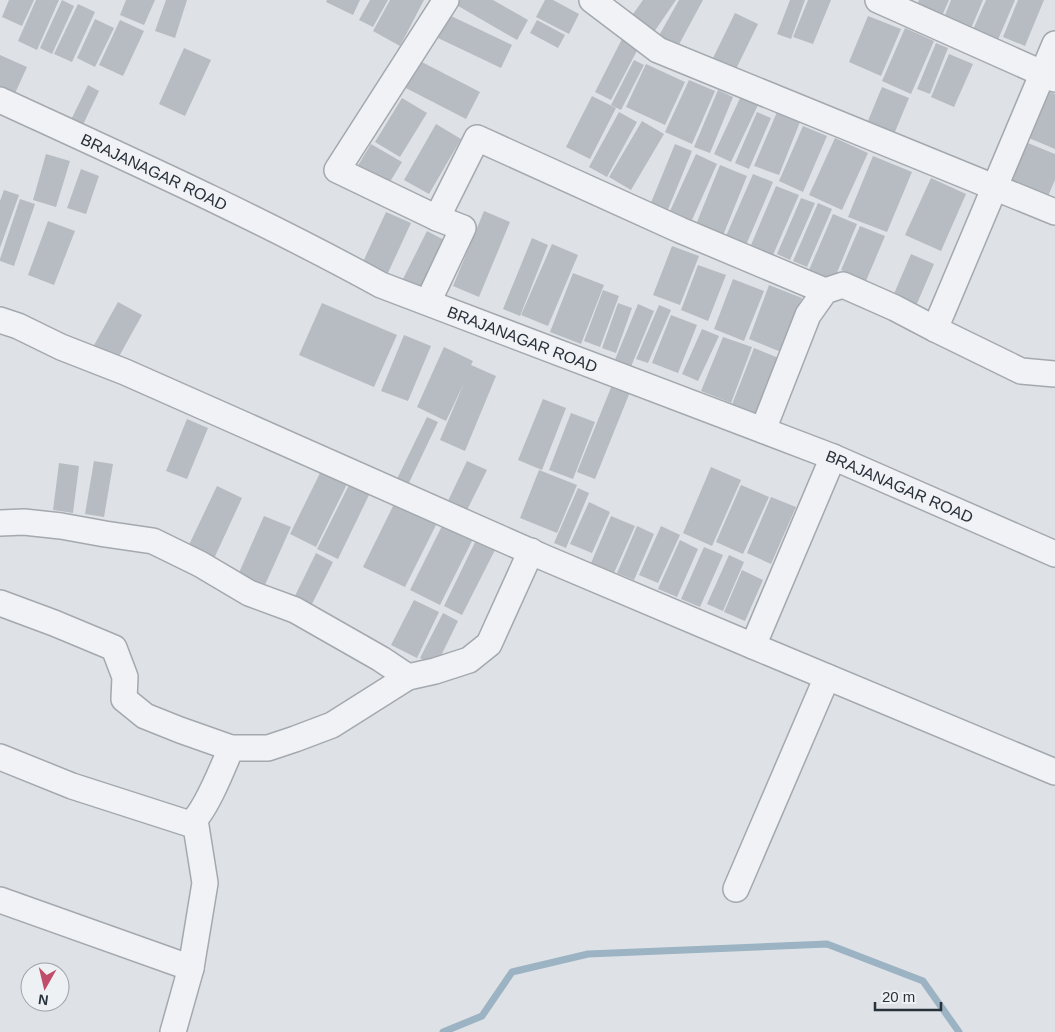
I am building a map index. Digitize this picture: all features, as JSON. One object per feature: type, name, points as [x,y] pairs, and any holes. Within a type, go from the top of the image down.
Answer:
[{"type":"street","points":[[428,302],[462,228],[337,170],[446,0]]},
{"type":"street","points":[[592,0],[658,50],[1055,212]]},
{"type":"street","points":[[878,0],[1049,76]]},
{"type":"street","points":[[935,329],[995,188],[1049,76],[1055,44]]},
{"type":"street","name":"BRAJANAGAR ROAD","points":[[0,100],[194,189],[318,250],[381,285],[834,457],[1055,554]]},
{"type":"street","points":[[437,218],[477,138],[680,230],[825,291]]},
{"type":"street","points":[[763,430],[808,315],[825,291],[843,285],[895,308],[1021,371],[1055,374]]},
{"type":"street","points":[[0,320],[125,372],[752,646],[1055,772]]},
{"type":"street","points":[[752,646],[834,457]]},
{"type":"street","points":[[0,523],[24,522],[61,526],[153,541],[200,564],[249,593],[295,610],[381,659],[408,677]]},
{"type":"street","points":[[0,603],[54,622],[114,648],[125,677],[124,699],[145,716],[231,748],[268,748],[295,740],[332,725],[408,677],[469,660],[489,644],[532,551]]},
{"type":"street","points":[[736,888],[827,677]]},
{"type":"street","points":[[0,757],[72,786],[190,824],[195,820],[207,801],[231,748]]},
{"type":"street","points":[[173,1032],[191,968],[205,883],[195,820]]},
{"type":"street","points":[[0,900],[191,968]]},
{"type":"building","points":[[9,0],[34,0],[22,26],[2,17]]},
{"type":"building","points":[[36,0],[59,0],[37,50],[18,41]]},
{"type":"building","points":[[62,0],[74,6],[52,54],[40,48]]},
{"type":"building","points":[[126,0],[155,0],[144,25],[120,15]]},
{"type":"building","points":[[166,0],[187,0],[175,38],[155,31]]},
{"type":"building","points":[[327,0],[360,0],[353,15],[326,2]]},
{"type":"building","points":[[370,0],[388,0],[373,27],[359,20]]},
{"type":"building","points":[[390,0],[424,0],[400,46],[373,31]]},
{"type":"building","points":[[455,0],[493,0],[528,20],[517,40],[453,3]]},
{"type":"building","points":[[545,0],[553,0],[579,14],[569,34],[536,17]]},
{"type":"building","points":[[643,0],[676,0],[654,32],[631,17]]},
{"type":"building","points":[[679,0],[703,0],[676,50],[657,39]]},
{"type":"building","points":[[790,0],[805,0],[791,39],[777,34]]},
{"type":"building","points":[[808,0],[831,0],[813,44],[793,37]]},
{"type":"building","points":[[919,0],[949,0],[938,25],[913,14]]},
{"type":"building","points":[[951,0],[983,0],[970,31],[943,20]]},
{"type":"building","points":[[986,0],[1015,0],[997,42],[972,32]]},
{"type":"building","points":[[1018,0],[1044,0],[1025,46],[1003,37]]},
{"type":"building","points":[[78,4],[95,12],[72,62],[54,54]]},
{"type":"building","points":[[735,13],[758,24],[736,69],[713,58]]},
{"type":"building","points":[[449,15],[512,45],[501,68],[438,38]]},
{"type":"building","points":[[868,16],[901,29],[881,76],[849,62]]},
{"type":"building","points":[[95,19],[114,28],[95,67],[77,58]]},
{"type":"building","points":[[120,20],[144,31],[123,76],[99,65]]},
{"type":"building","points":[[537,20],[565,35],[558,48],[530,33]]},
{"type":"building","points":[[905,28],[934,41],[911,94],[882,81]]},
{"type":"building","points":[[623,37],[640,45],[611,100],[595,92]]},
{"type":"building","points":[[936,43],[948,48],[930,94],[917,89]]},
{"type":"building","points":[[184,48],[211,60],[185,116],[159,104]]},
{"type":"building","points":[[949,54],[973,64],[954,107],[931,97]]},
{"type":"building","points":[[0,55],[27,67],[12,100],[0,95]]},
{"type":"building","points":[[416,59],[480,92],[466,119],[402,86]]},
{"type":"building","points":[[634,60],[644,65],[621,110],[611,105]]},
{"type":"building","points":[[646,64],[685,82],[665,125],[626,107]]},
{"type":"building","points":[[689,80],[715,91],[692,144],[665,132]]},
{"type":"building","points":[[88,85],[99,91],[80,131],[68,126]]},
{"type":"building","points":[[882,87],[909,98],[892,139],[865,128]]},
{"type":"building","points":[[718,90],[733,97],[710,153],[694,147]]},
{"type":"building","points":[[1044,90],[1055,94],[1055,149],[1024,136]]},
{"type":"building","points":[[592,96],[616,108],[590,159],[566,147]]},
{"type":"building","points":[[741,96],[758,105],[731,162],[714,154]]},
{"type":"building","points":[[402,98],[427,113],[400,157],[375,142]]},
{"type":"building","points":[[619,112],[637,122],[607,177],[589,167]]},
{"type":"building","points":[[757,112],[771,118],[749,169],[735,163]]},
{"type":"building","points":[[777,112],[800,122],[779,175],[754,166]]},
{"type":"building","points":[[642,121],[664,134],[631,190],[609,177]]},
{"type":"building","points":[[436,124],[461,139],[429,194],[404,180]]},
{"type":"building","points":[[803,126],[827,136],[803,192],[779,181]]},
{"type":"building","points":[[835,138],[868,153],[842,210],[809,195]]},
{"type":"building","points":[[1023,141],[1055,154],[1055,180],[1045,203],[1005,186]]},
{"type":"building","points":[[371,144],[402,162],[388,185],[357,167]]},
{"type":"building","points":[[675,144],[692,151],[667,212],[650,205]]},
{"type":"building","points":[[46,154],[70,161],[56,207],[33,200]]},
{"type":"building","points":[[696,154],[717,164],[692,220],[670,211]]},
{"type":"building","points":[[873,156],[912,172],[887,232],[848,217]]},
{"type":"building","points":[[720,165],[747,176],[722,238],[695,227]]},
{"type":"building","points":[[81,169],[99,176],[86,214],[67,208]]},
{"type":"building","points":[[753,174],[773,182],[746,245],[726,236]]},
{"type":"building","points":[[931,178],[966,194],[941,251],[905,235]]},
{"type":"building","points":[[776,186],[799,195],[773,255],[751,245]]},
{"type":"building","points":[[4,190],[19,195],[0,248],[0,201]]},
{"type":"building","points":[[801,198],[815,203],[790,260],[777,254]]},
{"type":"building","points":[[20,199],[35,204],[14,266],[0,261],[0,259]]},
{"type":"building","points":[[818,203],[832,209],[807,267],[793,261]]},
{"type":"building","points":[[484,211],[510,222],[479,297],[453,286]]},
{"type":"building","points":[[386,212],[411,223],[387,275],[362,264]]},
{"type":"building","points":[[833,214],[857,224],[834,280],[809,270]]},
{"type":"building","points":[[48,221],[75,231],[54,285],[28,275]]},
{"type":"building","points":[[860,226],[885,236],[866,281],[841,270]]},
{"type":"building","points":[[427,231],[446,241],[417,297],[399,287]]},
{"type":"building","points":[[532,238],[548,245],[520,316],[503,309]]},
{"type":"building","points":[[552,244],[578,255],[548,326],[521,315]]},
{"type":"building","points":[[672,246],[699,256],[680,305],[653,295]]},
{"type":"building","points":[[911,254],[934,264],[916,306],[893,296]]},
{"type":"building","points":[[698,265],[726,275],[708,321],[681,310]]},
{"type":"building","points":[[573,273],[604,285],[581,344],[550,332]]},
{"type":"building","points":[[733,279],[764,291],[744,341],[714,329]]},
{"type":"building","points":[[769,285],[802,298],[781,352],[749,339]]},
{"type":"building","points":[[603,290],[619,296],[600,347],[584,341]]},
{"type":"building","points":[[118,302],[142,315],[117,360],[93,347]]},
{"type":"building","points":[[322,303],[397,335],[374,387],[299,355]]},
{"type":"building","points":[[618,303],[632,308],[616,353],[602,348]]},
{"type":"building","points":[[638,304],[654,311],[630,369],[614,362]]},
{"type":"building","points":[[659,305],[671,310],[648,363],[636,359]]},
{"type":"building","points":[[671,315],[697,325],[678,373],[652,363]]},
{"type":"building","points":[[702,329],[719,336],[698,381],[682,374]]},
{"type":"building","points":[[404,335],[431,346],[408,401],[381,391]]},
{"type":"building","points":[[723,337],[752,347],[731,403],[701,391]]},
{"type":"building","points":[[444,347],[473,361],[471,365],[496,376],[465,451],[440,440],[464,383],[446,421],[417,407]]},
{"type":"building","points":[[754,348],[781,359],[758,418],[731,407]]},
{"type":"building","points":[[612,385],[630,392],[595,479],[577,472]]},
{"type":"building","points":[[543,399],[566,408],[542,470],[518,460]]},
{"type":"building","points":[[571,413],[595,422],[573,479],[549,470]]},
{"type":"building","points":[[427,417],[438,422],[407,487],[396,481]]},
{"type":"building","points":[[187,419],[208,428],[187,479],[166,471]]},
{"type":"building","points":[[94,461],[113,464],[104,517],[85,514]]},
{"type":"building","points":[[467,461],[487,470],[466,512],[447,503]]},
{"type":"building","points":[[59,463],[79,466],[73,513],[53,510]]},
{"type":"building","points":[[323,467],[349,480],[316,547],[290,534]]},
{"type":"building","points":[[711,467],[741,480],[712,546],[683,533]]},
{"type":"building","points":[[539,470],[577,485],[557,533],[520,518]]},
{"type":"building","points":[[351,481],[371,491],[338,559],[317,549]]},
{"type":"building","points":[[741,485],[769,497],[743,554],[716,542]]},
{"type":"building","points":[[217,486],[242,498],[212,563],[186,551]]},
{"type":"building","points":[[578,488],[589,493],[566,548],[554,543]]},
{"type":"building","points":[[771,497],[796,507],[771,564],[747,553]]},
{"type":"building","points":[[396,500],[438,521],[405,587],[363,567]]},
{"type":"building","points":[[589,502],[610,512],[592,553],[570,544]]},
{"type":"building","points":[[264,516],[291,527],[264,587],[238,575]]},
{"type":"building","points":[[611,516],[635,526],[614,573],[591,563]]},
{"type":"building","points":[[444,522],[474,537],[440,605],[410,590]]},
{"type":"building","points":[[637,526],[654,534],[634,580],[617,573]]},
{"type":"building","points":[[661,526],[680,535],[658,583],[639,575]]},
{"type":"building","points":[[478,536],[497,546],[462,615],[444,606]]},
{"type":"building","points":[[680,540],[698,549],[677,597],[658,589]]},
{"type":"building","points":[[704,547],[723,555],[700,607],[681,599]]},
{"type":"building","points":[[316,553],[333,562],[308,612],[291,604]]},
{"type":"building","points":[[729,555],[744,562],[723,611],[707,604]]},
{"type":"building","points":[[742,570],[763,580],[745,621],[724,612]]},
{"type":"building","points":[[414,600],[439,612],[417,658],[391,645]]},
{"type":"building","points":[[443,613],[458,621],[436,666],[420,658]]},
{"type":"waterway","points":[[443,1032],[482,1016],[512,972],[588,954],[827,944],[923,981],[959,1032]]}]
